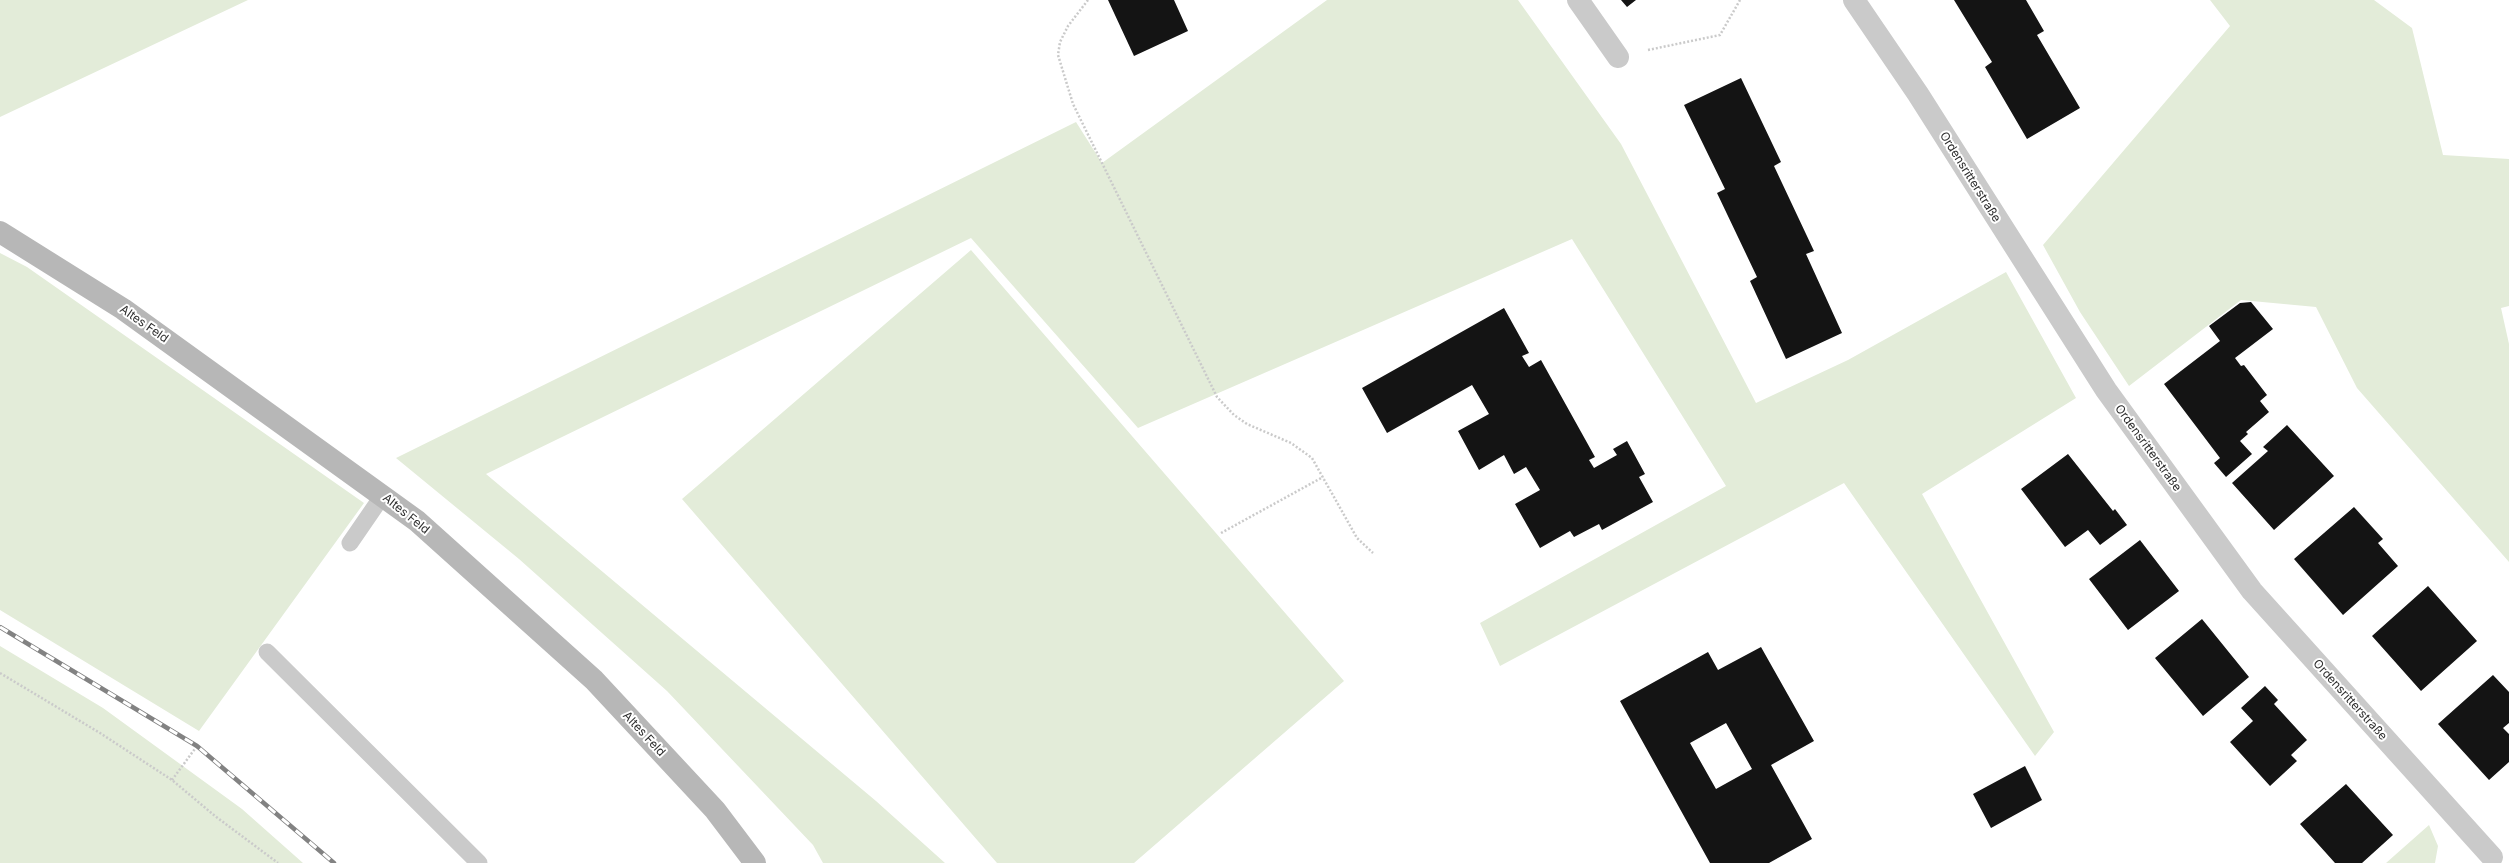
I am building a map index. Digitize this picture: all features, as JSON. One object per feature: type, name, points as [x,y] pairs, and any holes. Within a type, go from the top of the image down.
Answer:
[{"type":"main road","name":"Altes Feld","points":[[0,232],[123,309],[384,495],[417,521],[594,680],[715,810],[755,863]]},
{"type":"street","points":[[1578,0],[1618,57]]},
{"type":"street","name":"Ordensritterstraße","points":[[1854,0],[1918,94],[2106,390],[2252,591],[2492,857]]},
{"type":"lane","points":[[350,543],[384,495]]},
{"type":"lane","points":[[267,652],[479,863]]},
{"type":"path","points":[[1088,0],[1068,26],[1060,42],[1058,55],[1073,104],[1186,335],[1223,405],[1247,424],[1302,449],[1312,458],[1357,538],[1373,553]]},
{"type":"path","points":[[1618,57],[1720,34],[1740,0]]},
{"type":"path","points":[[1221,533],[1323,477]]},
{"type":"path","points":[[0,673],[100,733],[172,780],[215,816],[278,863]]},
{"type":"path","points":[[172,780],[197,746]]},
{"type":"green space","points":[[0,0],[248,0],[0,117]]},
{"type":"green space","points":[[1327,0],[1518,0],[1621,144],[1756,403],[1848,360],[2006,272],[2076,398],[1922,494],[2054,732],[2035,756],[1844,483],[1500,666],[1480,623],[1726,486],[1572,239],[1138,428],[971,238],[486,474],[876,801],[945,863],[823,863],[813,845],[667,691],[519,559],[396,458],[1076,122],[1102,163]]},
{"type":"green space","points":[[2210,0],[2374,0],[2412,28],[2443,155],[2509,159],[2509,306],[2501,308],[2509,344],[2509,562],[2357,388],[2316,307],[2241,300],[2129,386],[2080,312],[2043,245],[2230,26]]},
{"type":"green space","points":[[971,250],[1344,681],[1134,863],[997,863],[682,499]]},
{"type":"green space","points":[[0,253],[27,267],[364,503],[199,731],[0,610]]},
{"type":"green space","points":[[0,646],[103,708],[242,809],[303,863],[0,863]]},
{"type":"green space","points":[[2429,825],[2438,846],[2435,863],[2386,863]]},
{"type":"building","points":[[1108,0],[1174,0],[1188,31],[1134,56]]},
{"type":"building","points":[[1621,0],[1636,0],[1627,7]]},
{"type":"building","points":[[1954,0],[2026,0],[2044,31],[2037,35],[2080,108],[2027,139],[1985,67],[1992,62]]},
{"type":"building","points":[[1741,78],[1781,162],[1774,166],[1814,251],[1806,254],[1842,333],[1786,359],[1750,281],[1757,277],[1717,193],[1725,189],[1684,105]]},
{"type":"building","points":[[2251,302],[2273,329],[2235,358],[2241,366],[2244,365],[2267,395],[2260,401],[2269,412],[2246,432],[2248,434],[2240,441],[2252,454],[2226,477],[2214,463],[2220,458],[2164,384],[2220,341],[2209,326],[2240,303]]},
{"type":"building","points":[[1504,308],[1529,353],[1522,356],[1529,367],[1541,360],[1595,457],[1589,460],[1594,468],[1617,455],[1613,449],[1627,441],[1645,474],[1639,477],[1653,502],[1602,530],[1599,524],[1574,537],[1570,531],[1540,548],[1515,504],[1540,490],[1526,467],[1514,474],[1504,455],[1479,470],[1458,431],[1489,414],[1472,385],[1387,433],[1362,388]]},
{"type":"building","points":[[2287,425],[2334,476],[2274,530],[2232,483],[2268,451],[2263,447]]},
{"type":"building","points":[[2068,454],[2113,511],[2115,509],[2127,525],[2100,545],[2088,530],[2065,547],[2021,489]]},
{"type":"building","points":[[2354,507],[2383,539],[2378,543],[2398,566],[2343,615],[2294,559]]},
{"type":"building","points":[[2140,540],[2179,591],[2128,630],[2089,579]]},
{"type":"building","points":[[2428,586],[2477,641],[2421,691],[2372,636]]},
{"type":"building","points":[[2202,619],[2249,677],[2203,716],[2155,658]]},
{"type":"building","points":[[1761,647],[1814,741],[1771,765],[1812,839],[1769,863],[1710,863],[1620,701],[1708,652],[1718,670]],"holes":[[[1726,723],[1752,769],[1716,789],[1690,743]]]},
{"type":"building","points":[[2493,675],[2509,692],[2509,723],[2503,728],[2509,734],[2509,762],[2489,780],[2438,724]]},
{"type":"building","points":[[2265,686],[2278,700],[2274,704],[2307,740],[2291,755],[2297,761],[2270,786],[2230,742],[2253,721],[2241,708]]},
{"type":"building","points":[[2025,766],[2042,800],[1991,828],[1973,794]]},
{"type":"building","points":[[2346,784],[2393,835],[2362,863],[2335,863],[2300,824]]},
{"type":"railway","points":[[0,627],[197,746],[334,863]]}]
